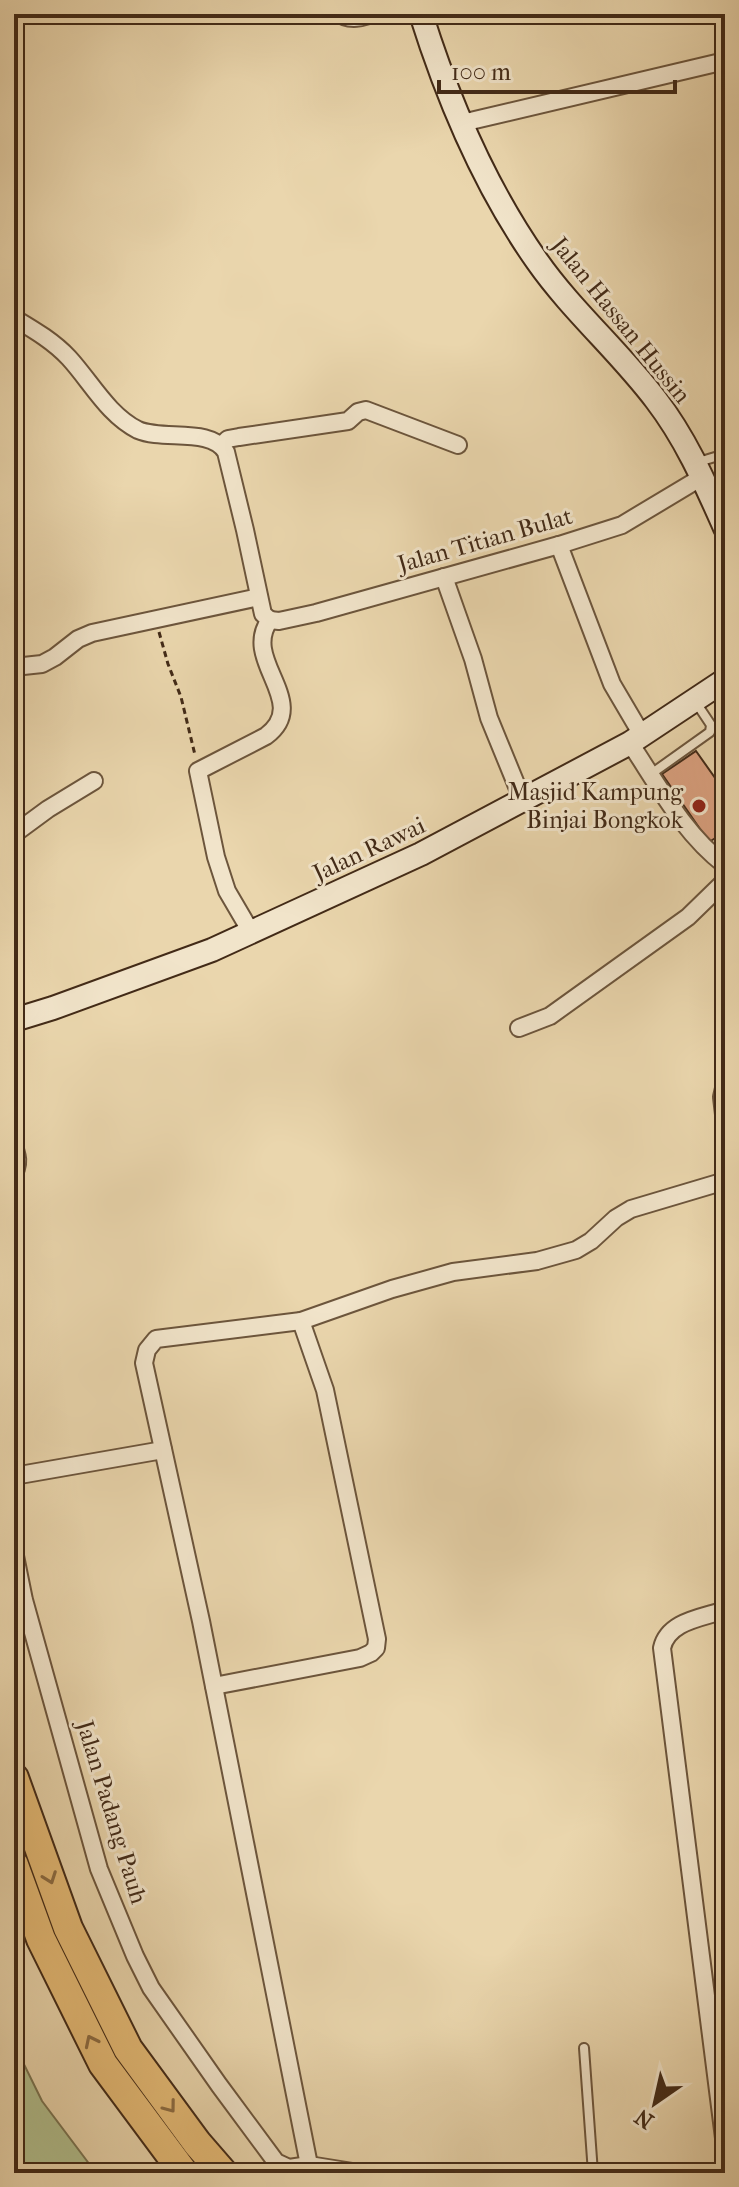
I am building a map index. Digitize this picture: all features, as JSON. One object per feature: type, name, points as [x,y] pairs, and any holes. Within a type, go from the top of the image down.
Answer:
[{"type":"highway","points":[[14,1778],[68,1928],[128,2049],[223,2173]]},
{"type":"highway","points":[[14,1865],[41,1939],[103,2064],[184,2173]]},
{"type":"main road","name":"Jalan Hassan Hussin","points":[[421,14],[462,123],[499,199],[557,287],[656,399],[684,441],[725,528]]},
{"type":"main road","name":"Jalan Rawai","points":[[14,1020],[212,950],[421,854],[636,739],[725,680]]},
{"type":"street","points":[[462,123],[725,61]]},
{"type":"street","points":[[14,318],[58,347],[128,424],[140,431],[209,439],[222,445],[263,614],[270,620],[263,630],[261,643],[282,704],[280,718],[273,731],[198,771],[216,857],[227,891],[251,932]]},
{"type":"street","points":[[222,445],[228,439],[348,421],[358,412],[366,410],[458,445]]},
{"type":"street","name":"Jalan Titian Bulat","points":[[270,620],[316,613],[622,525],[699,470]]},
{"type":"street","points":[[559,545],[612,684],[651,774],[695,838],[725,865]]},
{"type":"street","points":[[444,577],[473,659],[489,718],[523,801]]},
{"type":"street","points":[[14,667],[42,664],[92,633],[259,597]]},
{"type":"street","points":[[14,834],[94,781]]},
{"type":"street","points":[[519,1028],[550,1016],[688,917],[725,881]]},
{"type":"street","points":[[725,1084],[722,1097],[725,1123]]},
{"type":"street","points":[[359,2173],[300,2166],[214,1686],[144,1363],[147,1350],[156,1339],[301,1321],[392,1289],[453,1272],[537,1261],[576,1250],[631,1209],[725,1181]]},
{"type":"street","points":[[214,1686],[347,1661],[371,1653],[376,1648],[375,1625],[325,1390],[301,1321]]},
{"type":"street","points":[[14,1476],[163,1450]]},
{"type":"street","name":"Jalan Padang Pauh","points":[[14,1551],[24,1600],[99,1869],[135,1956],[151,1988],[276,2162],[300,2166]]},
{"type":"street","points":[[725,1610],[675,1627],[667,1634],[662,1648],[725,2146]]},
{"type":"lane","points":[[332,14],[351,23],[365,22],[382,14]]},
{"type":"lane","points":[[699,470],[725,454]]},
{"type":"lane","points":[[651,774],[710,732],[711,725],[694,701]]},
{"type":"lane","points":[[14,1135],[23,1163],[14,1181]]},
{"type":"lane","points":[[584,2048],[593,2173]]},
{"type":"path","points":[[157,619],[160,642],[181,697],[198,771]]},
{"type":"green space","points":[[14,2044],[42,2101],[96,2173],[14,2173]]},
{"type":"building","points":[[725,722],[725,738],[717,727]]},
{"type":"building","points":[[696,751],[725,792],[725,832],[709,842],[662,774]]},
{"type":"place","name":"Masjid Kampung Binjai Bongkok","points":[[699,806]]}]
